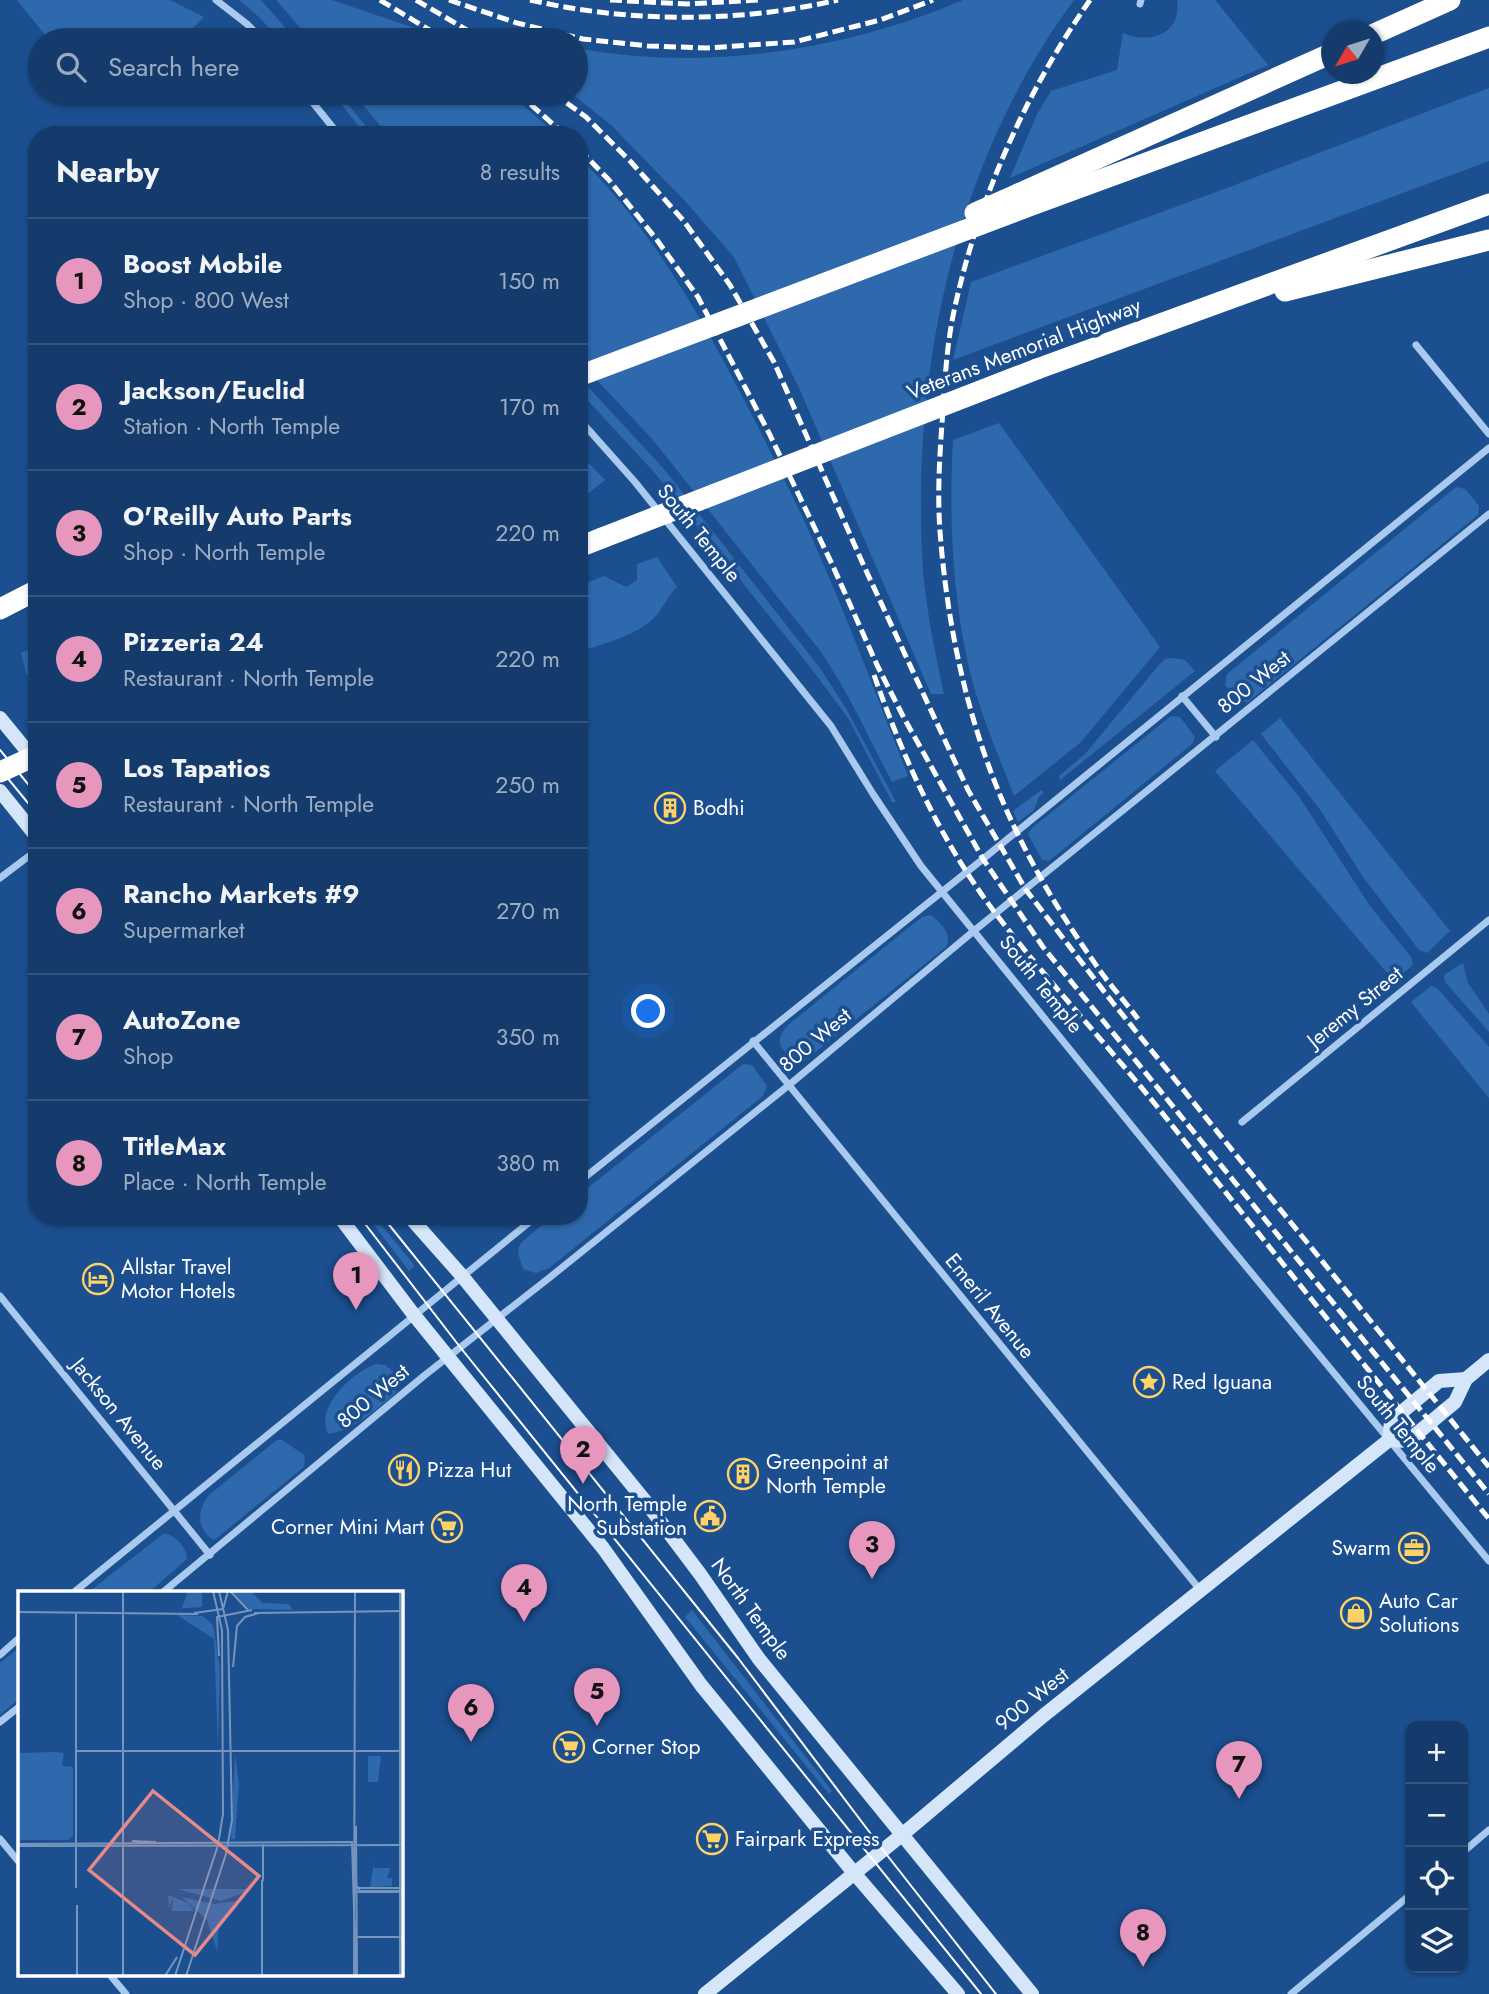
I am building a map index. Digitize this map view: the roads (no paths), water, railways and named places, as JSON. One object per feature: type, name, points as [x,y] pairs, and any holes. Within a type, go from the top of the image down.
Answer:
[{"type":"highway","points":[[1384,30],[1450,0]]},
{"type":"highway","points":[[1021,201],[1489,37]]},
{"type":"highway","points":[[588,373],[806,291],[1021,201],[1321,58]]},
{"type":"highway","name":"Veterans Memorial Highway","points":[[588,543],[1037,369],[1489,204]]},
{"type":"highway","points":[[1175,318],[1489,240]]},
{"type":"highway","points":[[0,609],[28,595]]},
{"type":"highway","points":[[0,772],[28,759]]},
{"type":"main road","points":[[0,718],[28,752]]},
{"type":"main road","points":[[0,791],[28,826]]},
{"type":"main road","points":[[346,1225],[414,1315],[603,1548],[696,1679],[854,1873],[958,1994]]},
{"type":"main road","name":"North Temple","points":[[418,1225],[645,1501],[759,1659],[1032,1994]]},
{"type":"main road","name":"900 West","points":[[705,1994],[903,1834],[1043,1716],[1389,1440],[1408,1441],[1455,1402],[1466,1379],[1489,1360]]},
{"type":"main road","name":"900 West","points":[[1389,1440],[1391,1421],[1439,1381],[1466,1379]]},
{"type":"street","points":[[216,0],[249,28]]},
{"type":"street","points":[[315,105],[332,126]]},
{"type":"street","points":[[1416,345],[1489,434]]},
{"type":"street","name":"South Temple","points":[[588,429],[635,482],[831,726],[899,834],[943,891],[1489,1561]]},
{"type":"street","name":"800 West","points":[[588,1175],[1489,448]]},
{"type":"street","name":"800 West","points":[[165,1591],[448,1356],[789,1085],[975,930],[1489,514]]},
{"type":"street","points":[[1182,696],[1216,737]]},
{"type":"street","points":[[0,878],[28,857]]},
{"type":"street","name":"Jeremy Street","points":[[1242,1122],[1489,920]]},
{"type":"street","name":"Emeril Avenue","points":[[753,1041],[1201,1591]]},
{"type":"street","name":"800 West","points":[[76,1591],[526,1225]]},
{"type":"street","name":"Jackson Avenue","points":[[0,1296],[211,1555]]},
{"type":"street","points":[[0,1654],[18,1640]]},
{"type":"street","points":[[0,1722],[18,1708]]},
{"type":"street","points":[[1468,1848],[1489,1830]]},
{"type":"street","points":[[0,1839],[18,1861]]},
{"type":"street","points":[[1291,1994],[1405,1899]]},
{"type":"street","points":[[111,1976],[126,1994]]},
{"type":"tram line","points":[[0,750],[28,784]]},
{"type":"tram line","points":[[0,769],[28,803]]},
{"type":"tram line","points":[[366,1225],[460,1347],[981,1994]]},
{"type":"tram line","points":[[389,1225],[738,1658],[996,1994]]},
{"type":"railway","points":[[380,0],[426,28]]},
{"type":"railway","points":[[416,0],[464,28]]},
{"type":"railway","points":[[449,0],[538,28]]},
{"type":"railway","points":[[530,0],[607,13],[684,17],[762,13],[838,0]]},
{"type":"railway","points":[[610,0],[687,4],[759,0]]},
{"type":"railway","points":[[588,40],[648,46],[707,48],[794,42],[880,20],[933,0]]},
{"type":"railway","points":[[1090,0],[1066,36],[1025,110],[990,188],[964,270],[947,360],[940,455],[939,516],[943,567],[961,673],[981,743],[1006,809],[1035,868],[1081,944],[1138,1019]]},
{"type":"railway","points":[[531,105],[555,126]]},
{"type":"railway","points":[[570,105],[586,117],[631,162],[683,220],[730,285],[774,362],[863,564],[968,790],[1026,890],[1113,1003],[1489,1467]]},
{"type":"railway","points":[[588,158],[657,240],[698,297],[769,433],[877,665],[983,859],[1043,947],[1489,1494]]},
{"type":"railway","points":[[874,675],[911,769],[941,829],[976,887],[1035,962],[1155,1104],[1489,1519]]},
{"type":"place","name":"Bodhi","points":[[670,808]]},
{"type":"place","name":"Allstar Travel Motor Hotels","points":[[98,1279]]},
{"type":"place","name":"Boost Mobile","points":[[356,1310]]},
{"type":"place","name":"Red Iguana","points":[[1149,1382]]},
{"type":"place","name":"Pizza Hut","points":[[404,1470]]},
{"type":"place","name":"Greenpoint at North Temple","points":[[743,1474]]},
{"type":"place","name":"Jackson/Euclid","points":[[583,1484]]},
{"type":"place","name":"North Temple Substation","points":[[710,1516]]},
{"type":"place","name":"Corner Mini Mart","points":[[447,1527]]},
{"type":"place","name":"Swarm","points":[[1414,1548]]},
{"type":"place","name":"O'Reilly Auto Parts","points":[[872,1579]]},
{"type":"place","name":"Auto Car Solutions","points":[[1356,1613]]},
{"type":"place","name":"Pizzeria 24","points":[[524,1622]]},
{"type":"place","name":"Los Tapatios","points":[[597,1726]]},
{"type":"place","name":"Rancho Markets #9","points":[[471,1742]]},
{"type":"place","name":"Corner Stop","points":[[569,1747]]},
{"type":"place","name":"AutoZone","points":[[1239,1799]]},
{"type":"place","name":"Fairpark Express","points":[[712,1839]]},
{"type":"place","name":"TitleMax","points":[[1143,1967]]}]
